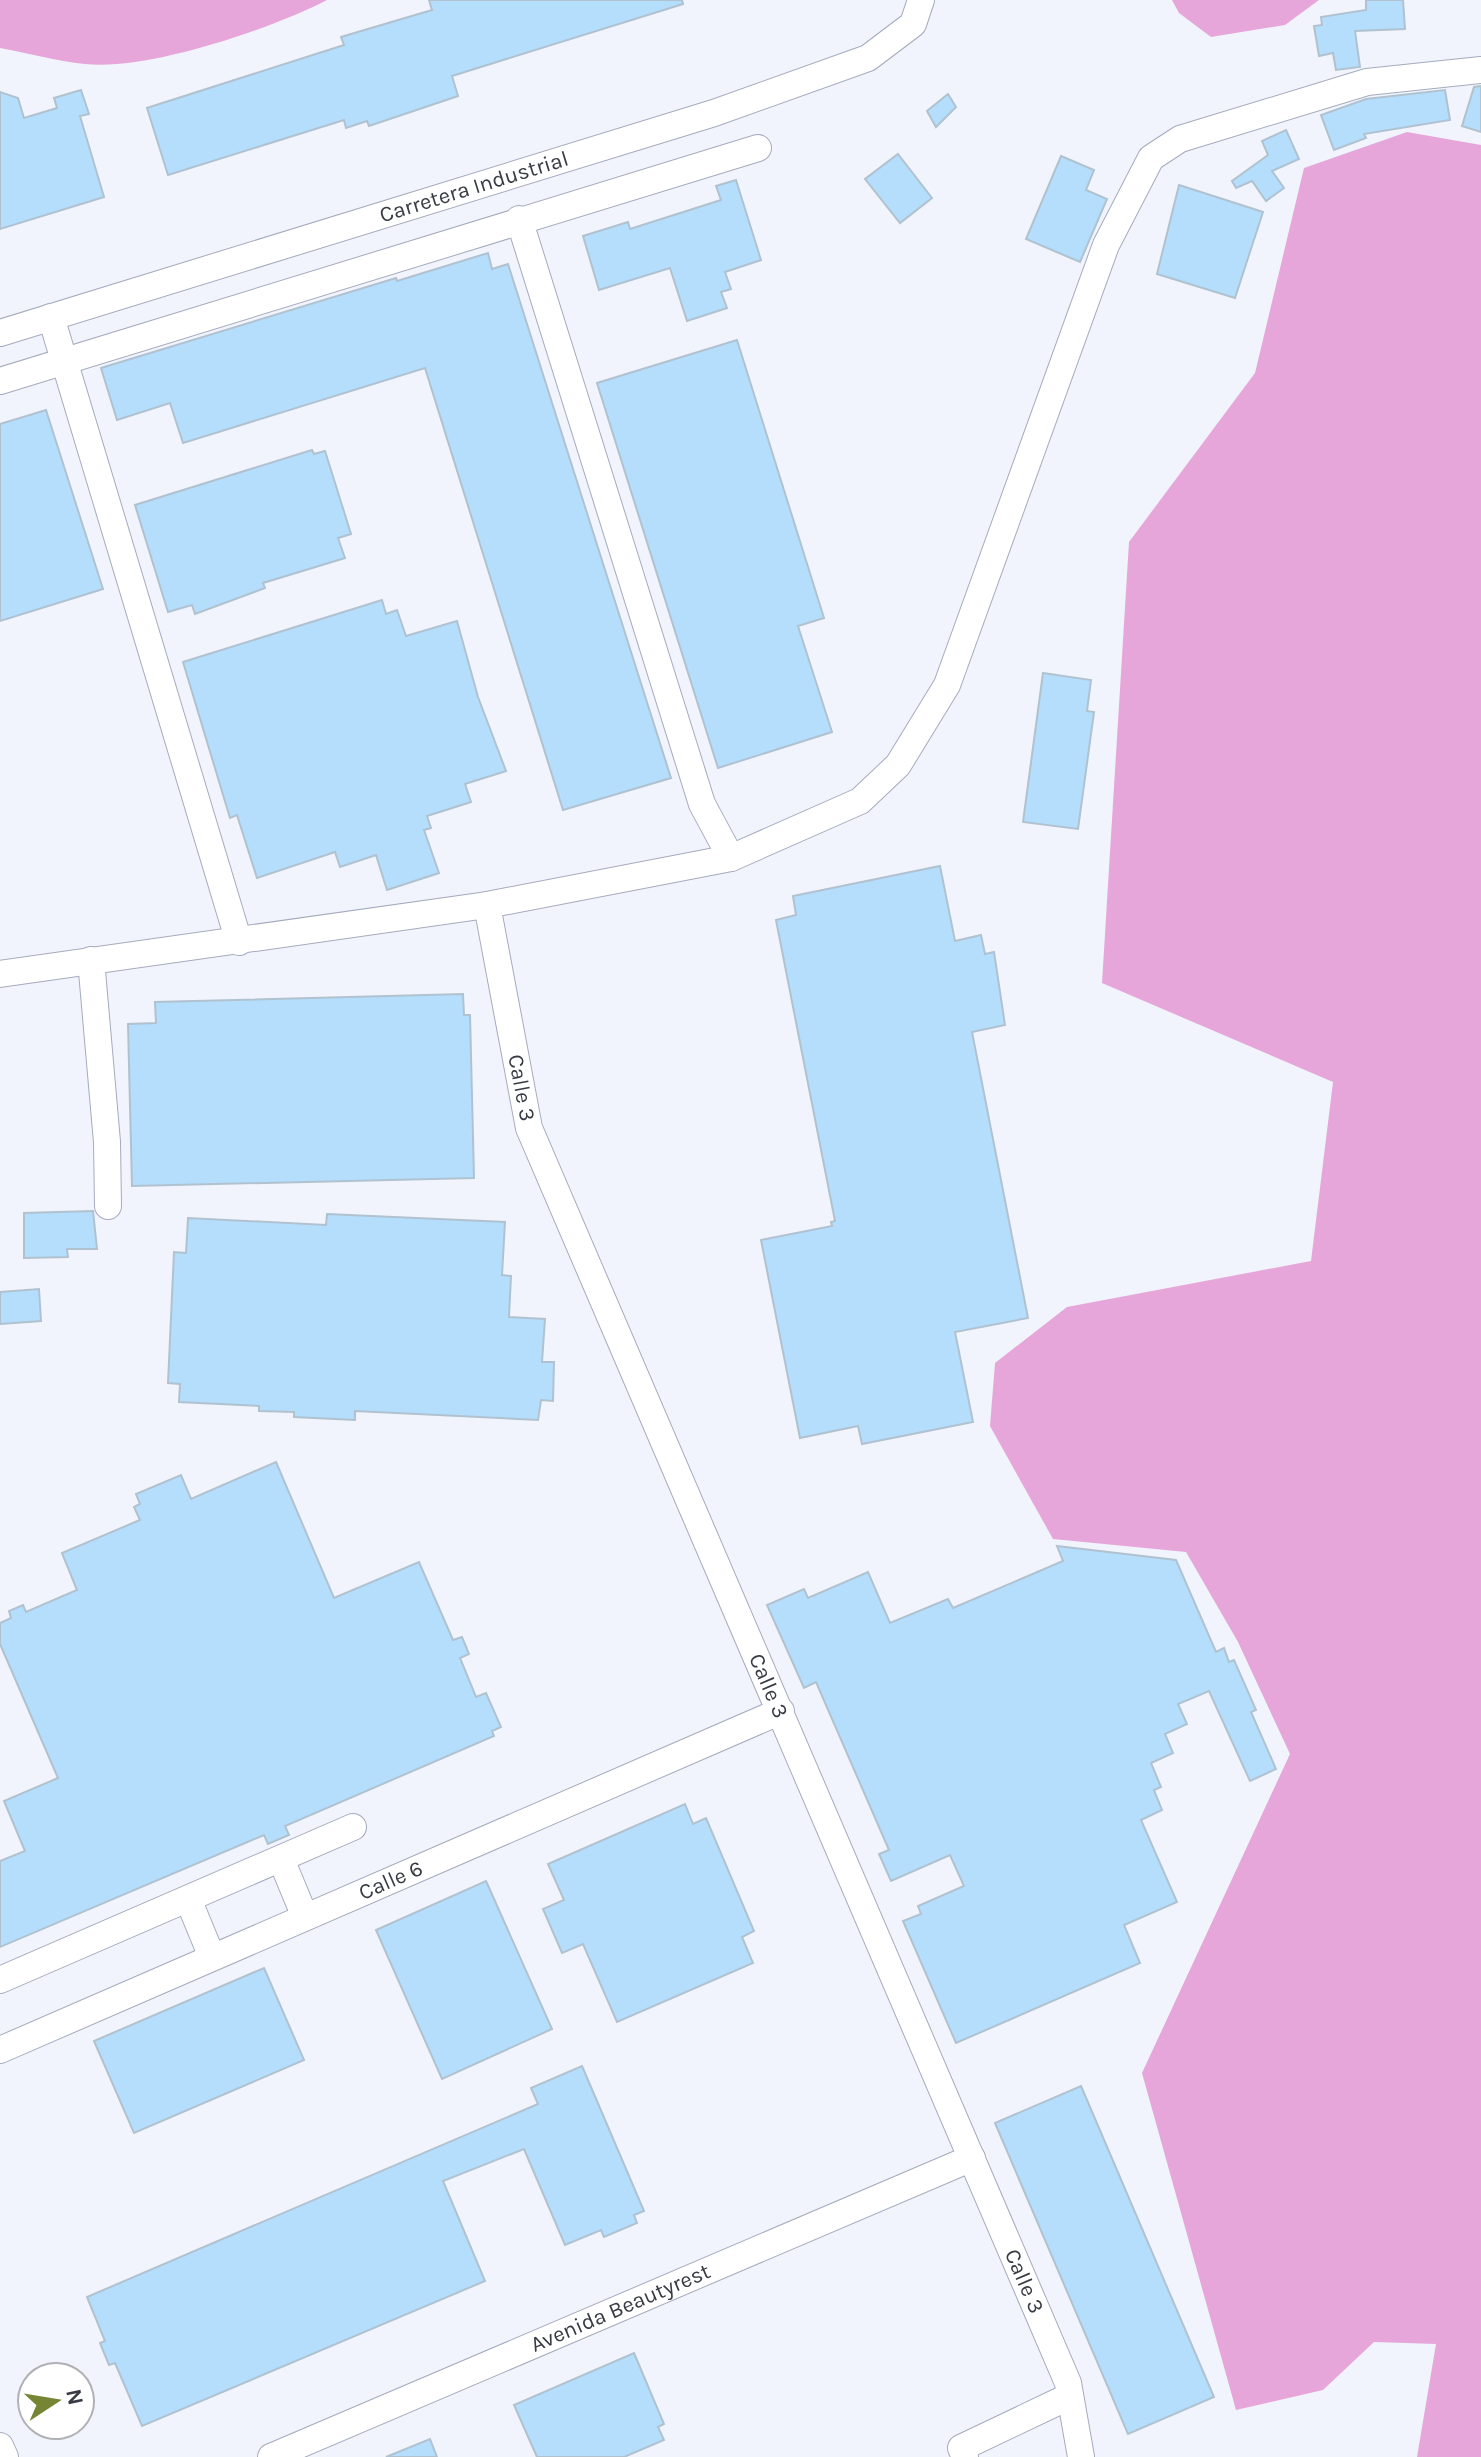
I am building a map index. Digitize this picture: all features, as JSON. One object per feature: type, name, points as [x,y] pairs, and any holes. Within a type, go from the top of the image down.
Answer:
[{"type":"street","name":"Carretera Industrial","points":[[0,333],[699,117],[868,58],[913,24],[921,0]]},
{"type":"street","points":[[0,974],[487,905],[731,858],[860,801],[898,765],[947,685],[1106,245],[1151,158],[1180,139],[1367,82],[1481,70]]},
{"type":"street","points":[[0,381],[758,148]]},
{"type":"street","points":[[519,219],[702,804],[731,858]]},
{"type":"street","points":[[51,317],[239,942]]},
{"type":"street","name":"Calle 3","points":[[487,905],[529,1128],[972,2158],[1070,2396],[1081,2457]]},
{"type":"street","points":[[91,960],[107,1142],[108,1206]]},
{"type":"street","name":"Calle 6","points":[[0,2050],[781,1711]]},
{"type":"street","points":[[0,1980],[353,1827]]},
{"type":"street","points":[[281,1859],[305,1917]]},
{"type":"street","points":[[188,1899],[212,1957]]},
{"type":"street","name":"Avenida Beautyrest","points":[[271,2457],[972,2158]]},
{"type":"street","points":[[965,2457],[961,2448],[1070,2396]]},
{"type":"street","points":[[0,2446],[5,2457]]},
{"type":"shaded area","points":[[0,0],[327,0],[208,46],[141,61],[85,64],[0,48]]},
{"type":"shaded area","points":[[1172,0],[1319,0],[1285,25],[1211,37],[1179,13]]},
{"type":"shaded area","points":[[1407,132],[1481,145],[1481,2457],[1417,2457],[1436,2344],[1374,2342],[1323,2390],[1236,2410],[1142,2073],[1290,1754],[1238,1642],[1186,1552],[1053,1539],[990,1426],[995,1363],[1067,1307],[1311,1261],[1333,1082],[1102,983],[1129,542],[1255,373],[1304,168]]},
{"type":"building","points":[[429,0],[682,0],[683,4],[452,76],[458,96],[369,126],[367,121],[346,128],[344,120],[168,175],[147,108],[344,45],[341,37],[432,10]]},
{"type":"building","points":[[1366,0],[1403,0],[1405,29],[1355,31],[1360,67],[1336,70],[1333,53],[1319,56],[1314,26],[1322,25],[1321,17],[1366,10]]},
{"type":"building","points":[[1481,86],[1481,132],[1462,126],[1474,87]]},
{"type":"building","points":[[81,90],[89,114],[80,116],[104,197],[0,229],[0,92],[18,98],[24,118],[57,108],[54,98]]},
{"type":"building","points":[[1445,90],[1450,120],[1364,134],[1366,138],[1334,150],[1321,115],[1366,99]]},
{"type":"building","points":[[948,94],[956,107],[936,127],[927,111]]},
{"type":"building","points":[[1286,130],[1299,159],[1272,171],[1284,188],[1266,201],[1252,181],[1236,188],[1232,181],[1268,155],[1262,141]]},
{"type":"building","points":[[898,154],[932,198],[900,223],[865,179]]},
{"type":"building","points":[[1061,156],[1094,170],[1086,190],[1107,199],[1080,262],[1026,239]]},
{"type":"building","points":[[736,180],[761,260],[725,272],[731,289],[721,292],[727,308],[687,321],[670,268],[599,290],[583,236],[628,222],[630,229],[721,200],[716,186]]},
{"type":"building","points":[[1179,185],[1263,212],[1235,298],[1157,274]]},
{"type":"building","points":[[488,253],[492,269],[508,264],[671,778],[563,810],[425,368],[183,443],[170,403],[117,420],[101,368]]},
{"type":"building","points":[[737,340],[824,618],[798,626],[832,732],[718,768],[597,383]]},
{"type":"building","points":[[46,410],[103,589],[0,621],[0,424]]},
{"type":"building","points":[[312,450],[314,454],[325,451],[351,534],[338,538],[345,558],[263,583],[265,588],[195,614],[192,605],[168,612],[135,505]]},
{"type":"building","points":[[382,600],[386,614],[397,610],[406,636],[457,621],[478,697],[506,771],[465,784],[471,802],[427,816],[431,828],[424,830],[439,873],[387,890],[376,855],[340,867],[335,852],[257,878],[237,815],[230,818],[183,662]]},
{"type":"building","points":[[1043,673],[1091,680],[1087,711],[1094,712],[1078,829],[1023,822]]},
{"type":"building","points":[[940,866],[955,941],[981,935],[985,954],[994,952],[1005,1025],[972,1032],[1028,1318],[955,1332],[973,1422],[862,1444],[858,1426],[800,1438],[761,1240],[832,1226],[831,1222],[835,1221],[776,920],[796,915],[793,896]]},
{"type":"building","points":[[463,994],[464,1015],[470,1015],[474,1178],[132,1186],[128,1024],[156,1023],[155,1002]]},
{"type":"building","points":[[93,1211],[97,1249],[67,1249],[68,1257],[24,1258],[24,1213]]},
{"type":"building","points":[[327,1214],[505,1222],[502,1275],[511,1276],[509,1317],[545,1319],[542,1362],[554,1362],[553,1401],[541,1400],[538,1420],[355,1411],[355,1420],[294,1417],[294,1412],[259,1411],[259,1406],[179,1402],[180,1384],[168,1383],[174,1252],[186,1253],[188,1218],[326,1225]]},
{"type":"building","points":[[39,1289],[41,1321],[0,1324],[0,1292]]},
{"type":"building","points":[[276,1462],[334,1598],[419,1562],[453,1640],[462,1637],[469,1654],[460,1658],[476,1697],[486,1693],[501,1727],[492,1731],[494,1736],[285,1826],[289,1835],[268,1844],[264,1835],[0,1947],[0,1861],[25,1851],[4,1801],[58,1778],[0,1644],[0,1623],[11,1618],[9,1611],[23,1605],[26,1612],[77,1590],[62,1553],[140,1520],[134,1507],[140,1504],[136,1494],[181,1475],[191,1499]]},
{"type":"building","points":[[1057,1546],[1176,1560],[1216,1652],[1224,1648],[1229,1662],[1234,1660],[1256,1710],[1251,1712],[1276,1769],[1250,1781],[1209,1691],[1178,1704],[1187,1724],[1165,1734],[1173,1753],[1151,1763],[1161,1787],[1154,1790],[1162,1810],[1141,1820],[1177,1902],[1124,1925],[1140,1963],[956,2043],[903,1921],[921,1914],[918,1906],[964,1886],[950,1855],[891,1881],[879,1854],[889,1850],[816,1682],[804,1688],[767,1605],[804,1589],[808,1598],[868,1572],[890,1623],[948,1599],[953,1608],[1063,1561]]},
{"type":"building","points":[[685,1804],[693,1824],[706,1818],[754,1931],[742,1937],[753,1963],[617,2022],[583,1944],[562,1953],[543,1909],[564,1900],[548,1864]]},
{"type":"building","points":[[486,1881],[552,2029],[442,2079],[376,1930]]},
{"type":"building","points":[[264,1968],[304,2060],[134,2133],[94,2041]]},
{"type":"building","points":[[582,2066],[644,2211],[634,2215],[637,2223],[604,2237],[601,2230],[565,2245],[524,2149],[443,2181],[485,2281],[142,2426],[115,2363],[109,2365],[100,2343],[105,2341],[87,2297],[538,2104],[531,2088]]},
{"type":"building","points":[[1081,2086],[1214,2397],[1128,2434],[995,2123]]},
{"type":"building","points":[[634,2353],[664,2424],[658,2427],[664,2440],[624,2457],[537,2457],[514,2405]]},
{"type":"building","points":[[430,2439],[437,2457],[386,2457]]}]
